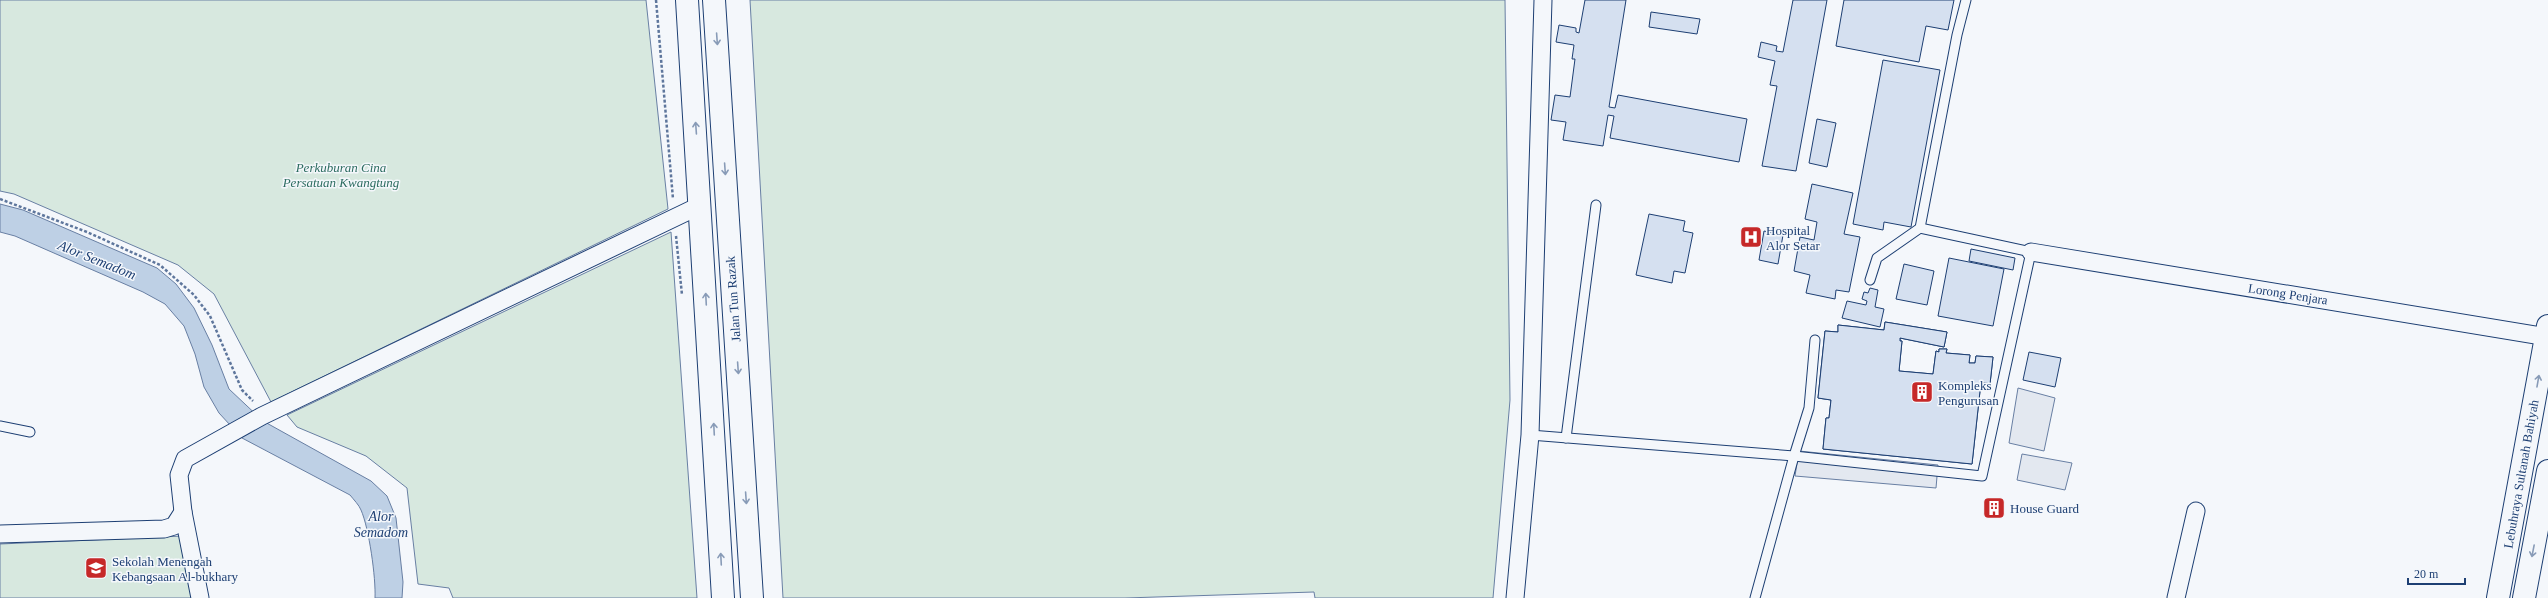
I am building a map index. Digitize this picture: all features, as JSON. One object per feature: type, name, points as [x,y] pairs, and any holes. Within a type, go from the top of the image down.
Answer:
[{"type":"main road","name":"Jalan Tun Razak","points":[[687,0],[701,206],[723,598]]},
{"type":"main road","name":"Jalan Tun Razak","points":[[714,0],[752,598]]},
{"type":"main road","name":"Lebuhraya Sultanah Bahiyah","points":[[2498,598],[2547,333]]},
{"type":"main road","name":"Lebuhraya Sultanah Bahiyah","points":[[2524,598],[2543,520],[2548,471]]},
{"type":"street","points":[[1516,598],[1530,435],[1544,0]]},
{"type":"street","points":[[200,598],[183,512],[179,475],[180,465],[184,459],[224,435],[264,415],[701,206]]},
{"type":"street","name":"Lorong Penjara","points":[[2031,252],[2547,333]]},
{"type":"street","points":[[2176,598],[2196,511]]},
{"type":"street","points":[[0,534],[164,529],[174,526],[183,512]]},
{"type":"lane","points":[[1870,280],[1877,258],[1920,228],[1957,36],[1966,0]]},
{"type":"lane","points":[[1566,438],[1596,205]]},
{"type":"lane","points":[[1530,435],[1794,456],[1982,476],[2031,252],[1920,228]]},
{"type":"lane","points":[[1755,598],[1794,456],[1809,408],[1815,340]]},
{"type":"lane","points":[[0,426],[30,432]]},
{"type":"path","points":[[0,199],[87,232],[160,265],[194,295],[210,316],[242,390],[264,415]]},
{"type":"green space","name":"Perkuburan Cina Persatuan Kwangtung","points":[[0,0],[646,0],[668,209],[271,402],[214,294],[178,265],[14,194],[0,191]]},
{"type":"green space","points":[[750,0],[1505,0],[1510,400],[1493,598],[1315,598],[1314,592],[1125,598],[783,598]]},
{"type":"green space","points":[[671,232],[697,598],[453,598],[449,588],[418,584],[407,488],[366,456],[297,427],[287,415]]},
{"type":"green space","name":"Sekolah Menengah Kebangsaan Al-bukhary","points":[[183,536],[192,598],[0,598],[0,544]]},
{"type":"shaded area","points":[[2018,388],[2055,398],[2044,451],[2009,443]]},
{"type":"shaded area","points":[[1799,451],[1938,465],[1936,488],[1795,476]]},
{"type":"shaded area","points":[[2022,454],[2072,463],[2065,490],[2017,480]]},
{"type":"water","name":"Alor Semadom","points":[[0,204],[23,210],[157,268],[176,284],[194,308],[212,345],[229,389],[263,421],[371,481],[387,496],[396,518],[403,582],[402,598],[375,598],[373,566],[367,529],[360,508],[350,495],[242,438],[219,413],[204,387],[195,354],[184,326],[165,304],[143,292],[15,236],[0,232]]},
{"type":"building","points":[[1585,0],[1626,0],[1609,107],[1615,108],[1618,95],[1747,119],[1739,162],[1610,138],[1614,116],[1608,115],[1603,146],[1563,140],[1566,122],[1551,120],[1555,95],[1570,97],[1575,59],[1572,59],[1574,45],[1556,42],[1559,25],[1576,28],[1576,32],[1579,33]]},
{"type":"building","points":[[1793,0],[1827,0],[1796,171],[1762,166],[1777,86],[1770,85],[1775,61],[1758,57],[1761,42],[1777,46],[1776,51],[1783,52]]},
{"type":"building","points":[[1844,0],[1954,0],[1948,30],[1926,26],[1919,62],[1836,46]]},
{"type":"building","points":[[1651,12],[1700,19],[1697,34],[1649,27]]},
{"type":"building","points":[[1883,60],[1940,70],[1911,227],[1884,222],[1883,230],[1853,224]]},
{"type":"building","points":[[1817,119],[1836,123],[1827,167],[1809,163]]},
{"type":"building","points":[[1812,184],[1853,193],[1844,234],[1860,237],[1849,292],[1836,290],[1835,299],[1806,293],[1810,275],[1794,271],[1800,237],[1814,240],[1817,222],[1805,219]]},
{"type":"building","points":[[1649,214],[1685,221],[1683,231],[1693,233],[1685,273],[1674,271],[1672,283],[1636,275]]},
{"type":"building","points":[[1764,231],[1783,235],[1778,264],[1759,260]]},
{"type":"building","points":[[1971,249],[2015,258],[2013,270],[1969,261]]},
{"type":"building","points":[[1949,258],[2004,269],[1993,326],[1938,316]]},
{"type":"building","points":[[1904,264],[1934,271],[1927,305],[1896,299]]},
{"type":"building","points":[[1870,288],[1878,290],[1875,307],[1884,309],[1880,327],[1842,318],[1847,301],[1866,305],[1867,301],[1862,299],[1864,292],[1868,293]]},
{"type":"building","name":"Kompleks Pengurusan","points":[[1885,322],[1947,332],[1944,347],[1900,338],[1900,341],[1902,341],[1899,371],[1933,374],[1936,351],[1939,352],[1939,349],[1947,349],[1946,353],[1970,355],[1969,363],[1975,363],[1976,356],[1993,357],[1990,384],[1981,382],[1972,464],[1823,449],[1826,418],[1829,418],[1831,400],[1818,398],[1825,331],[1838,332],[1838,325],[1884,330]],"holes":[[[1849,336],[1878,339],[1878,341],[1865,340],[1865,342],[1860,342],[1849,339]],[[1836,354],[1863,356],[1862,363],[1876,365],[1875,368],[1856,366],[1857,360],[1835,358]],[[1854,391],[1873,393],[1872,397],[1853,395]]]},
{"type":"building","name":"Kompleks Pengurusan","points":[[1885,322],[1947,332],[1944,347],[1900,338],[1900,341],[1902,341],[1899,371],[1933,374],[1936,351],[1939,352],[1939,349],[1947,349],[1946,353],[1970,355],[1969,363],[1975,363],[1976,356],[1993,357],[1990,384],[1981,382],[1972,464],[1823,449],[1826,418],[1829,418],[1831,400],[1818,398],[1825,331],[1838,332],[1838,325],[1884,330]]},
{"type":"building","points":[[2029,352],[2061,358],[2055,387],[2023,380]]},
{"type":"building","name":"House Guard","points":[[1988,498],[2004,502],[2000,518],[1984,514]]},
{"type":"place","name":"Hospital Alor Setar","points":[[1751,237]]},
{"type":"place","name":"Kompleks Pengurusan","points":[[1922,392]]},
{"type":"place","name":"House Guard","points":[[1994,508]]},
{"type":"place","name":"Sekolah Menengah Kebangsaan Al-bukhary","points":[[96,568]]}]
